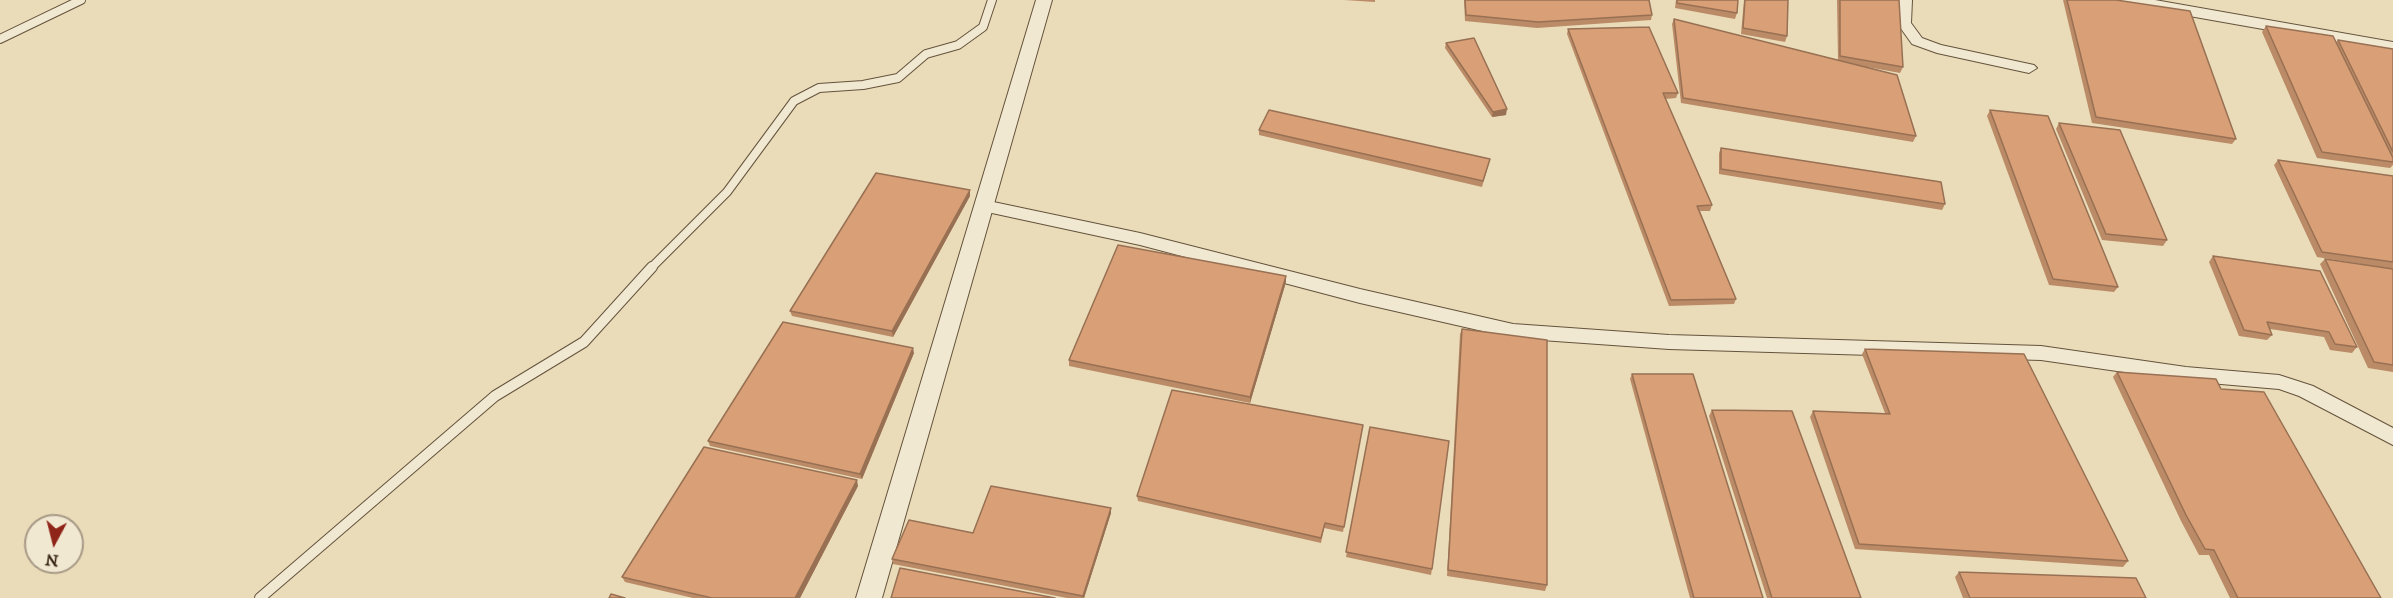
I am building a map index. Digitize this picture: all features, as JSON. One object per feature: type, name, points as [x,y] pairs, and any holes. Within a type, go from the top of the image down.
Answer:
[{"type":"street","points":[[869,598],[1044,0]]},
{"type":"street","points":[[1905,0],[1904,23],[1917,41],[1937,49],[2029,68]]},
{"type":"street","points":[[2127,0],[2393,47]]},
{"type":"street","points":[[984,206],[1140,239],[1360,296],[1513,331],[1669,342],[2041,353],[2186,375],[2279,382],[2306,391],[2393,437]]},
{"type":"lane","points":[[0,39],[81,0]]},
{"type":"lane","points":[[260,598],[495,396],[584,342],[645,274],[728,192],[794,101],[819,88],[863,85],[898,78],[926,54],[958,45],[983,27],[992,0]]},
{"type":"building","points":[[1465,0],[1649,0],[1652,15],[1538,22],[1466,15]]},
{"type":"building","points":[[1677,0],[1738,0],[1737,13],[1677,3]]},
{"type":"building","points":[[1745,0],[1788,0],[1787,36],[1743,28]]},
{"type":"building","points":[[1840,0],[1899,0],[1903,67],[1840,56]]},
{"type":"building","points":[[2067,0],[2116,0],[2190,11],[2236,139],[2096,117]]},
{"type":"building","points":[[1674,19],[1897,75],[1916,136],[1683,98]]},
{"type":"building","points":[[2266,26],[2333,36],[2393,162],[2322,152]]},
{"type":"building","points":[[1649,27],[1678,93],[1663,93],[1712,205],[1697,206],[1736,299],[1671,300],[1568,29]]},
{"type":"building","points":[[1474,38],[1507,109],[1493,112],[1446,43]]},
{"type":"building","points":[[2338,40],[2393,49],[2393,152]]},
{"type":"building","points":[[1269,110],[1490,159],[1483,181],[1259,130]]},
{"type":"building","points":[[1990,110],[2048,116],[2118,287],[2053,279]]},
{"type":"building","points":[[2059,123],[2120,130],[2167,240],[2106,234]]},
{"type":"building","points":[[1721,148],[1941,182],[1945,204],[1721,169]]},
{"type":"building","points":[[2278,160],[2393,176],[2393,262],[2322,252]]},
{"type":"building","points":[[876,173],[970,190],[892,331],[790,311]]},
{"type":"building","points":[[1118,245],[1286,276],[1250,397],[1069,360]]},
{"type":"building","points":[[2213,256],[2320,271],[2357,347],[2335,344],[2329,332],[2267,322],[2272,335],[2244,330]]},
{"type":"building","points":[[2325,259],[2393,269],[2393,365],[2374,362]]},
{"type":"building","points":[[783,322],[913,348],[860,474],[708,441]]},
{"type":"building","points":[[1462,329],[1547,340],[1547,585],[1448,570]]},
{"type":"building","points":[[1865,349],[2024,354],[2128,561],[1859,544],[1813,411],[1890,414]]},
{"type":"building","points":[[2117,372],[2216,379],[2221,389],[2264,392],[2381,598],[2238,598],[2214,550],[2205,549],[2186,515]]},
{"type":"building","points":[[1632,374],[1693,374],[1763,598],[1694,598]]},
{"type":"building","points":[[1172,390],[1363,425],[1344,527],[1325,523],[1321,538],[1137,496]]},
{"type":"building","points":[[1712,410],[1792,411],[1861,598],[1772,598]]},
{"type":"building","points":[[1370,427],[1449,441],[1432,569],[1346,552]]},
{"type":"building","points":[[704,447],[857,480],[795,598],[712,598],[622,577]]},
{"type":"building","points":[[991,486],[1111,508],[1083,596],[892,559],[909,520],[973,533]]},
{"type":"building","points":[[900,568],[1055,598],[891,598]]},
{"type":"building","points":[[1959,572],[2136,578],[2146,598],[1970,598]]},
{"type":"building","points":[[611,594],[625,598],[609,598]]}]
